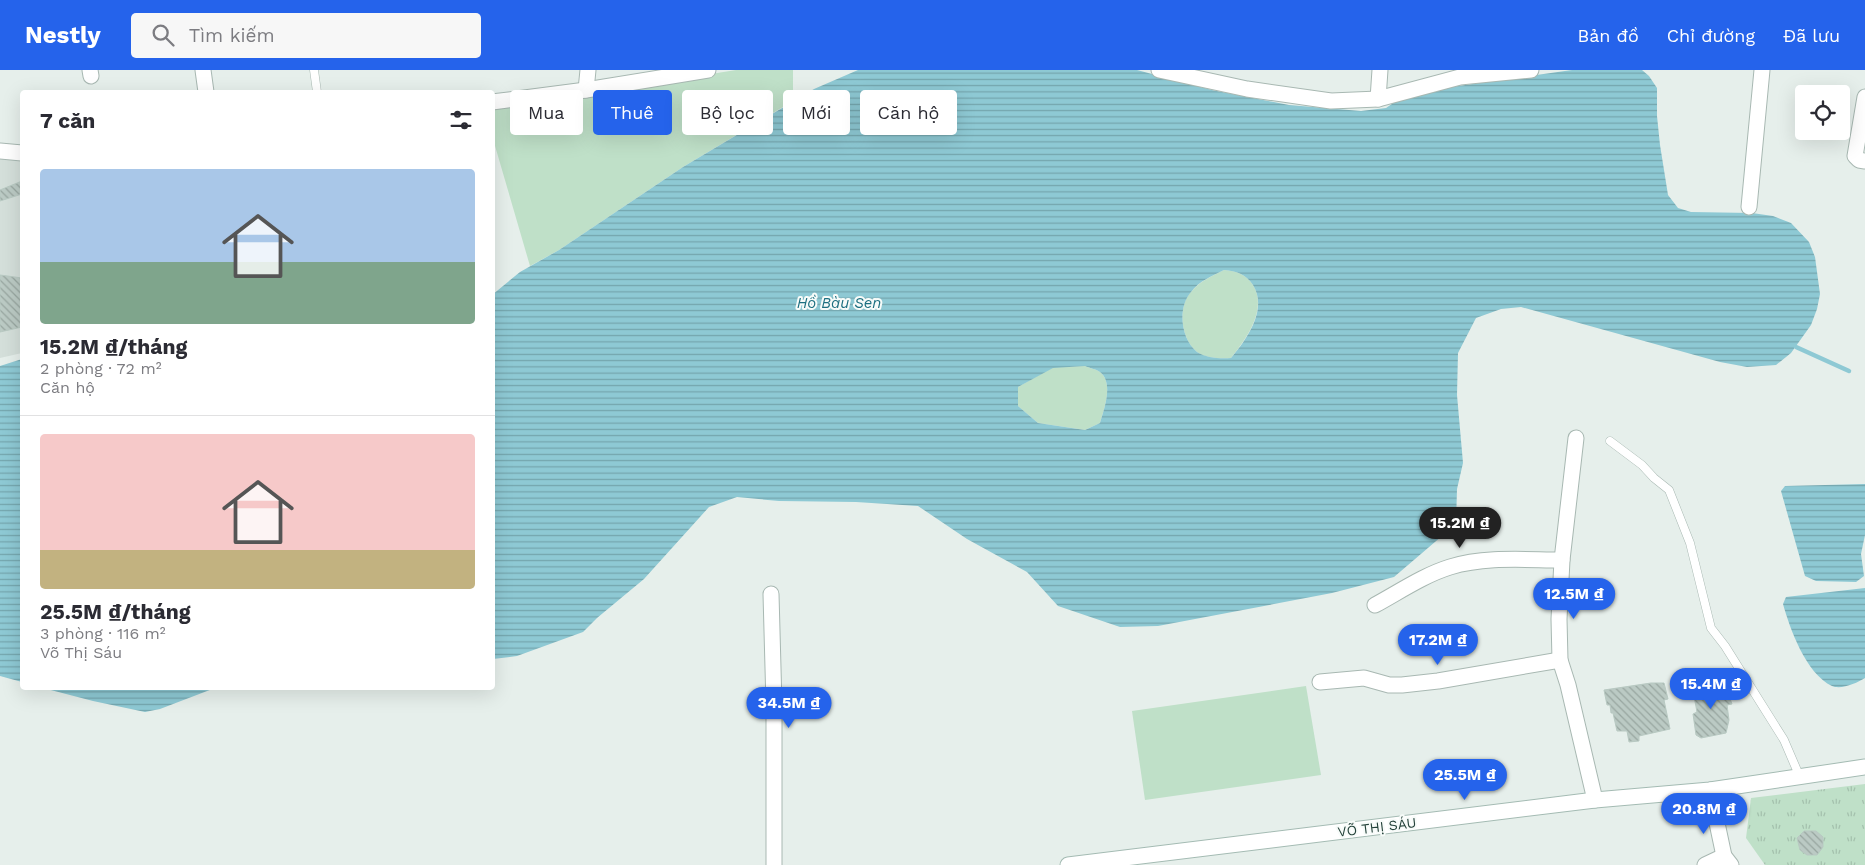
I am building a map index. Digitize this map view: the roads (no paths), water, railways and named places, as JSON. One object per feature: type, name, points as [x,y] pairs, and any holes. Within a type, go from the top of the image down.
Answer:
[{"type":"street","points":[[203,70],[206,90]]},
{"type":"street","points":[[586,90],[588,70]]},
{"type":"street","points":[[495,102],[586,90],[708,70]]},
{"type":"street","points":[[1159,70],[1247,89],[1331,101],[1378,99],[1460,77],[1531,70]]},
{"type":"street","points":[[1378,99],[1380,70]]},
{"type":"street","points":[[1749,207],[1762,70]]},
{"type":"street","points":[[1865,97],[1855,156],[1859,160],[1865,161]]},
{"type":"street","points":[[0,151],[20,153]]},
{"type":"street","points":[[1576,438],[1562,560],[1559,619],[1560,660],[1568,685],[1596,800]]},
{"type":"street","points":[[1374,605],[1450,567],[1471,562],[1500,560],[1562,560]]},
{"type":"street","points":[[771,594],[774,705],[774,865]]},
{"type":"street","points":[[1320,682],[1364,678],[1402,685],[1456,678],[1560,660]]},
{"type":"street","name":"VÕ THỊ SÁU","points":[[1068,865],[1596,800],[1710,790],[1799,775],[1865,767]]},
{"type":"street","points":[[1705,865],[1728,860],[1710,790]]},
{"type":"lane","points":[[314,70],[317,90]]},
{"type":"lane","points":[[1610,441],[1642,465],[1669,490],[1690,543],[1711,628],[1726,646],[1784,740],[1799,775]]},
{"type":"water","name":"Hồ Bàu Sen","points":[[858,70],[1137,70],[1212,90],[1289,105],[1361,111],[1386,108],[1408,93],[1572,70],[1642,70],[1649,76],[1657,88],[1657,116],[1668,195],[1678,208],[1691,212],[1752,213],[1773,216],[1791,223],[1809,242],[1815,257],[1820,294],[1811,325],[1791,353],[1776,365],[1747,367],[1720,362],[1521,307],[1501,309],[1476,318],[1458,353],[1457,395],[1463,463],[1457,489],[1456,524],[1394,577],[1332,593],[1158,626],[1120,627],[1058,606],[1027,572],[967,539],[918,506],[856,502],[779,501],[737,497],[709,507],[644,579],[583,632],[517,656],[495,659],[495,293],[520,272],[559,250],[683,167],[737,135],[773,135],[773,113],[783,107],[783,135],[850,135],[850,90],[812,90]],"holes":[[[1224,270],[1237,272],[1253,285],[1257,294],[1258,304],[1257,314],[1249,333],[1231,358],[1214,358],[1197,352],[1184,332],[1183,315],[1187,299],[1194,288],[1206,279]],[[1085,366],[1100,372],[1104,377],[1107,389],[1105,404],[1100,423],[1085,430],[1038,423],[1018,406],[1018,387],[1053,368]]]},
{"type":"water","points":[[20,360],[20,681],[0,676],[0,366]]},
{"type":"water","points":[[1865,484],[1865,535],[1861,554],[1864,576],[1856,582],[1816,581],[1805,576],[1781,491],[1785,486]]},
{"type":"water","points":[[1865,588],[1865,678],[1844,687],[1832,686],[1814,672],[1800,650],[1783,604],[1786,597]]},
{"type":"water","points":[[51,690],[210,690],[160,709],[145,712]]},
{"type":"waterway","points":[[1796,347],[1849,371]]}]
